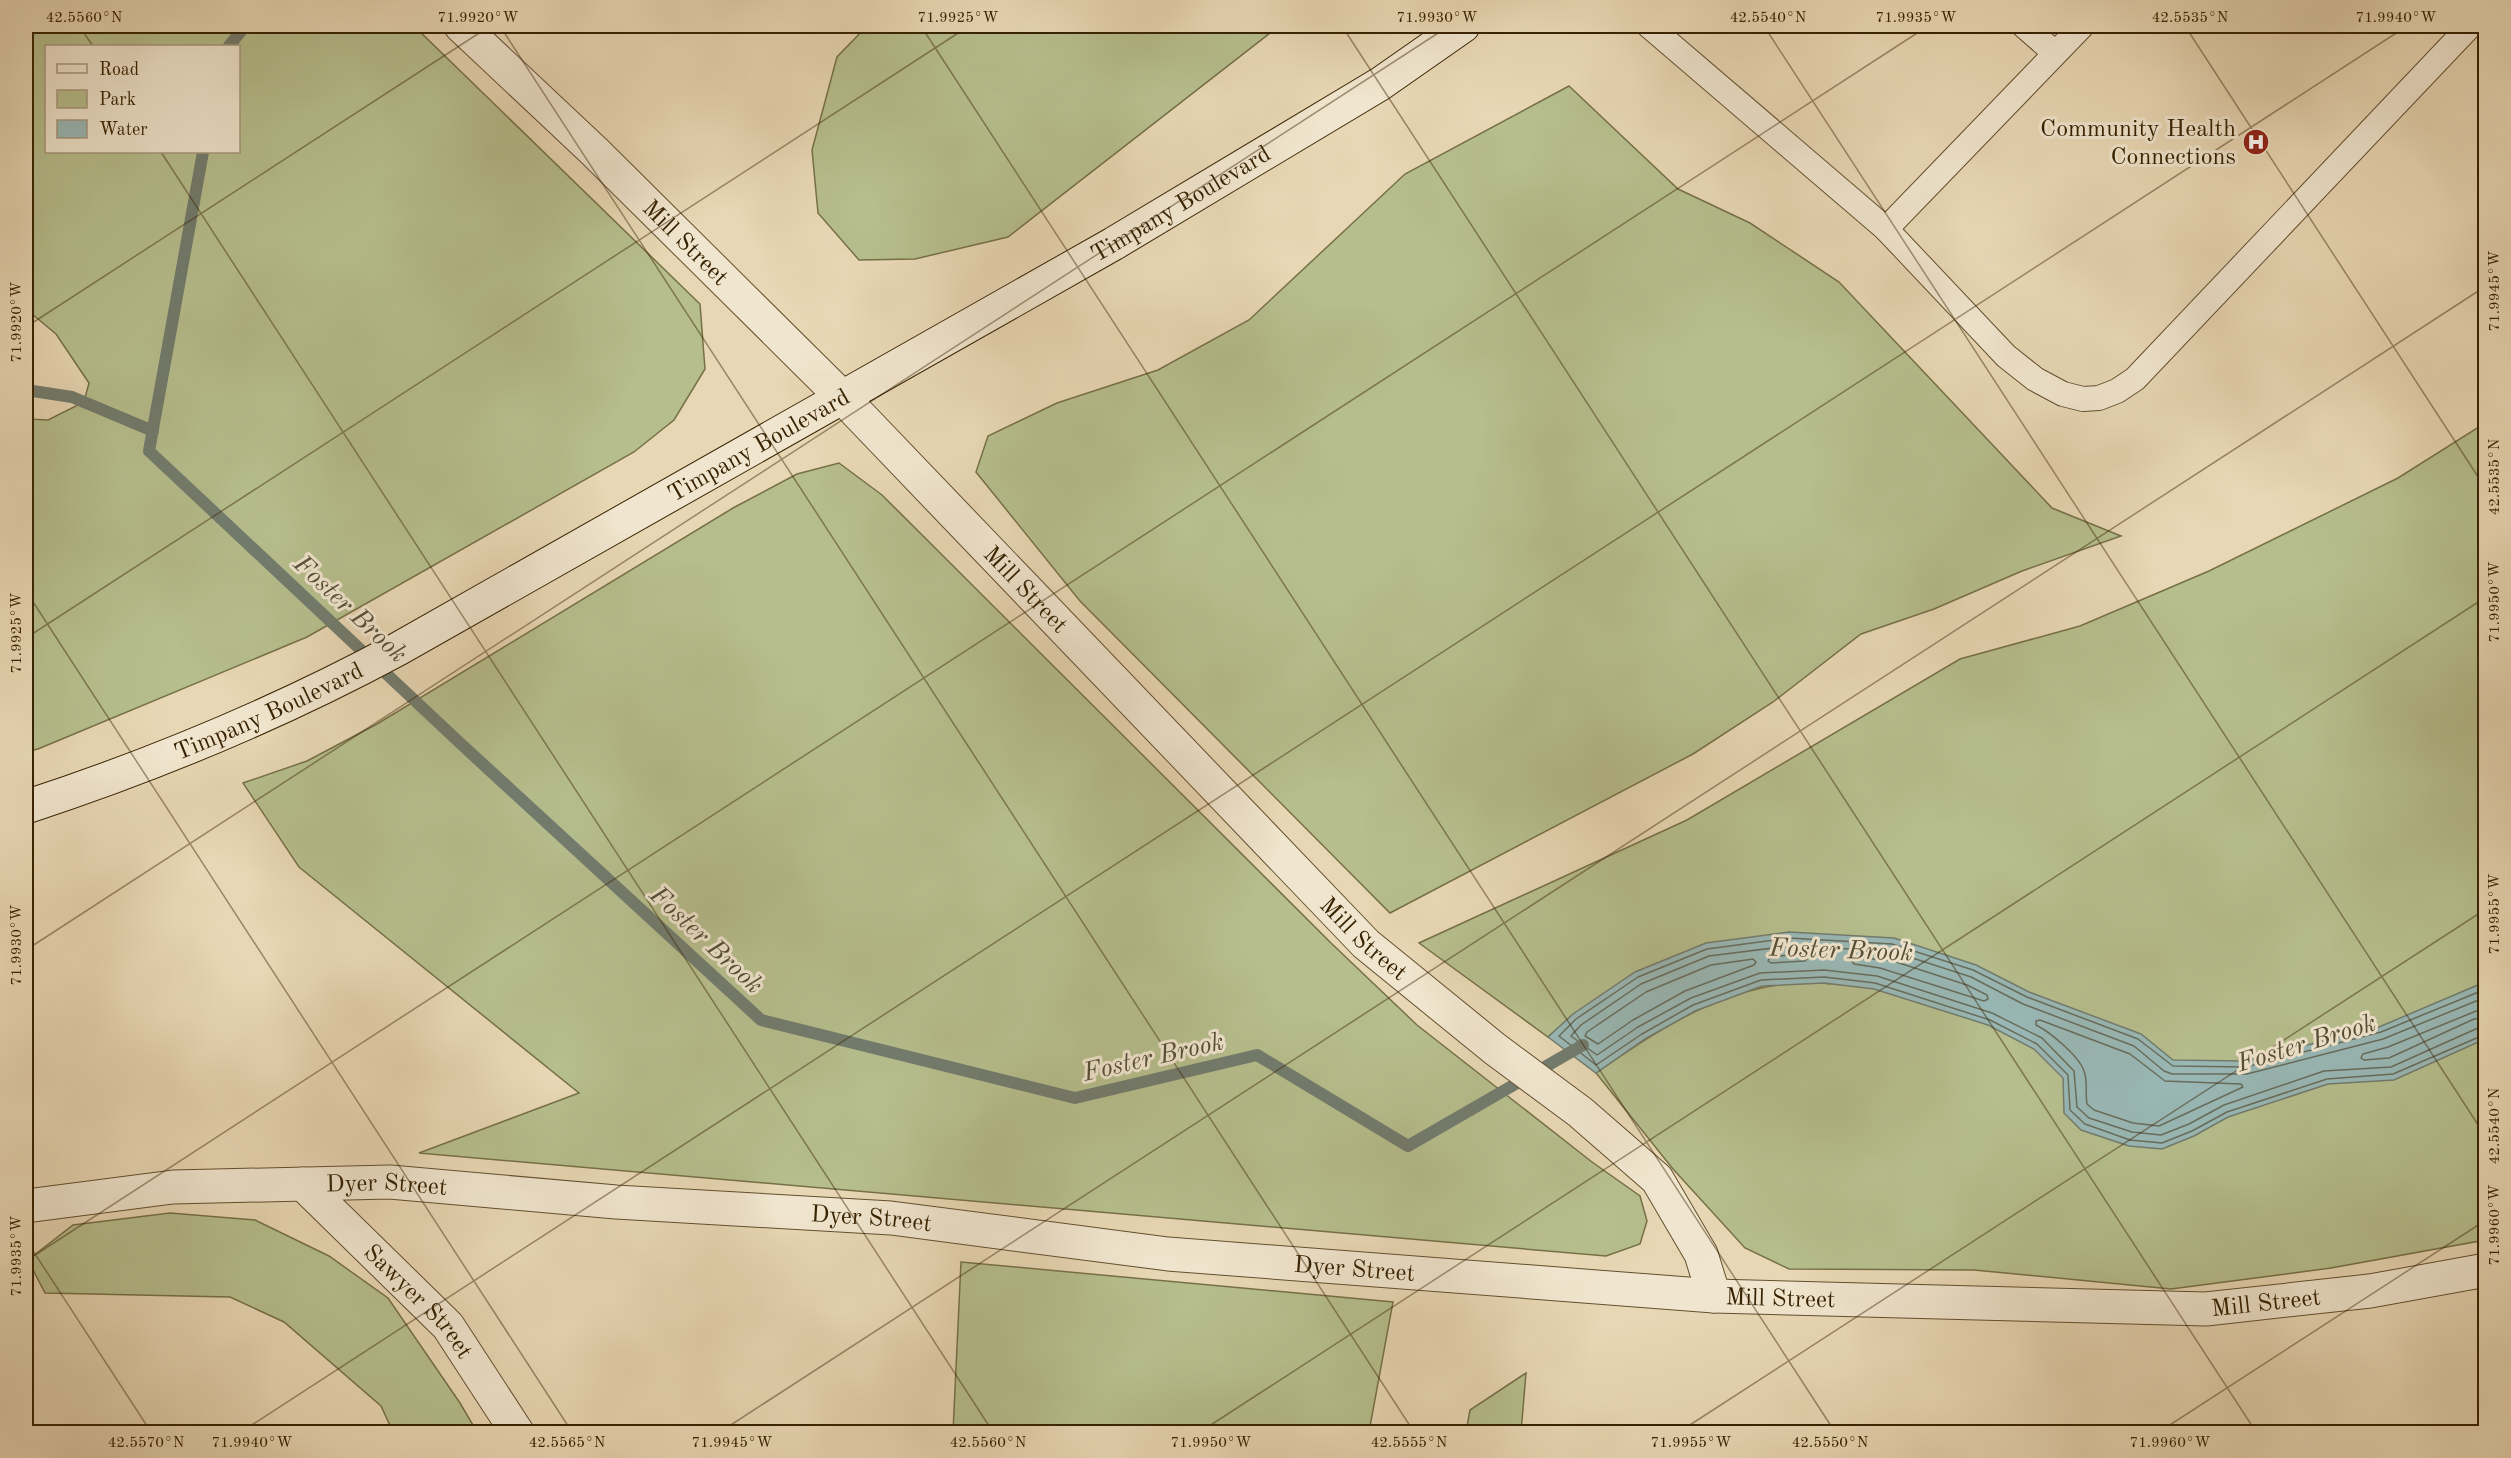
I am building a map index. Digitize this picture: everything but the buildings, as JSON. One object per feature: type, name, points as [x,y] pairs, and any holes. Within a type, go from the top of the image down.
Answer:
[{"type":"street","name":"Mill Street","points":[[462,26],[594,151],[842,397],[1366,944],[1495,1049],[1580,1112],[1657,1179],[1701,1254],[1714,1296],[2206,1309],[2370,1291],[2486,1270]]},
{"type":"street","name":"Timpany Boulevard","points":[[26,807],[196,745],[353,673],[398,649],[1113,244],[1370,91],[1463,26]]},
{"type":"street","name":"Dyer Street","points":[[26,1206],[173,1187],[390,1182],[616,1202],[891,1218],[1168,1254],[1714,1296]]},
{"type":"street","name":"Sawyer Street","points":[[303,1184],[448,1326],[517,1432]]},
{"type":"lane","points":[[1649,26],[1886,229],[2006,356],[2035,379],[2064,394],[2083,399],[2099,398],[2117,391],[2135,379],[2469,26]]},
{"type":"lane","points":[[2024,26],[2055,53]]},
{"type":"lane","points":[[1886,229],[2082,26]]},
{"type":"green space","points":[[26,26],[414,26],[700,304],[705,369],[674,420],[634,452],[307,637],[26,752],[26,419],[48,420],[84,402],[89,383],[56,334],[26,309]]},
{"type":"green space","points":[[867,26],[1279,26],[1008,237],[915,259],[859,260],[818,213],[812,150],[837,57]]},
{"type":"green space","points":[[1569,86],[1678,189],[1750,223],[1839,282],[2052,508],[2121,536],[2022,571],[1934,609],[1861,634],[1773,702],[1693,754],[1390,913],[1080,601],[976,472],[988,436],[1057,403],[1158,370],[1249,320],[1405,174]]},
{"type":"green space","points":[[2485,423],[2485,1240],[2331,1268],[2171,1289],[1974,1270],[1789,1269],[1745,1248],[1673,1169],[1596,1073],[1649,1037],[1706,1006],[1767,987],[1799,983],[1831,984],[1771,965],[1555,1031],[1548,1037],[1419,943],[1687,820],[1960,659],[2080,626],[2209,571],[2398,478]]},
{"type":"green space","points":[[839,463],[882,495],[1331,943],[1417,1025],[1592,1162],[1640,1196],[1647,1221],[1640,1244],[1606,1256],[419,1153],[579,1093],[299,867],[243,783],[307,761],[377,724],[733,508],[797,474]]},
{"type":"green space","points":[[170,1213],[255,1220],[329,1256],[388,1298],[460,1403],[477,1432],[393,1432],[381,1406],[284,1322],[230,1297],[45,1293],[28,1260],[73,1225]]},
{"type":"green space","points":[[961,1262],[1393,1302],[1369,1432],[953,1432]]},
{"type":"green space","points":[[1526,1373],[1521,1432],[1466,1432],[1470,1410]]},
{"type":"water","points":[[1789,932],[1894,938],[1976,965],[2029,992],[2141,1034],[2173,1060],[2243,1061],[2379,1027],[2485,982],[2485,1039],[2394,1080],[2328,1084],[2228,1117],[2194,1136],[2162,1149],[2129,1146],[2081,1130],[2064,1113],[2063,1078],[2034,1049],[1988,1025],[1874,989],[1824,983],[1762,986],[1695,1011],[1645,1039],[1596,1073],[1548,1037],[1573,1014],[1635,972],[1706,943]]},
{"type":"waterway","name":"Foster Brook","points":[[230,45],[245,26]]},
{"type":"waterway","name":"Foster Brook","points":[[203,153],[149,451],[460,743],[761,1020],[1075,1098],[1257,1055],[1408,1146],[1583,1045]]},
{"type":"waterway","points":[[26,390],[72,397],[153,431]]},
{"type":"place","name":"Community Health Connections","points":[[2256,142]]}]
